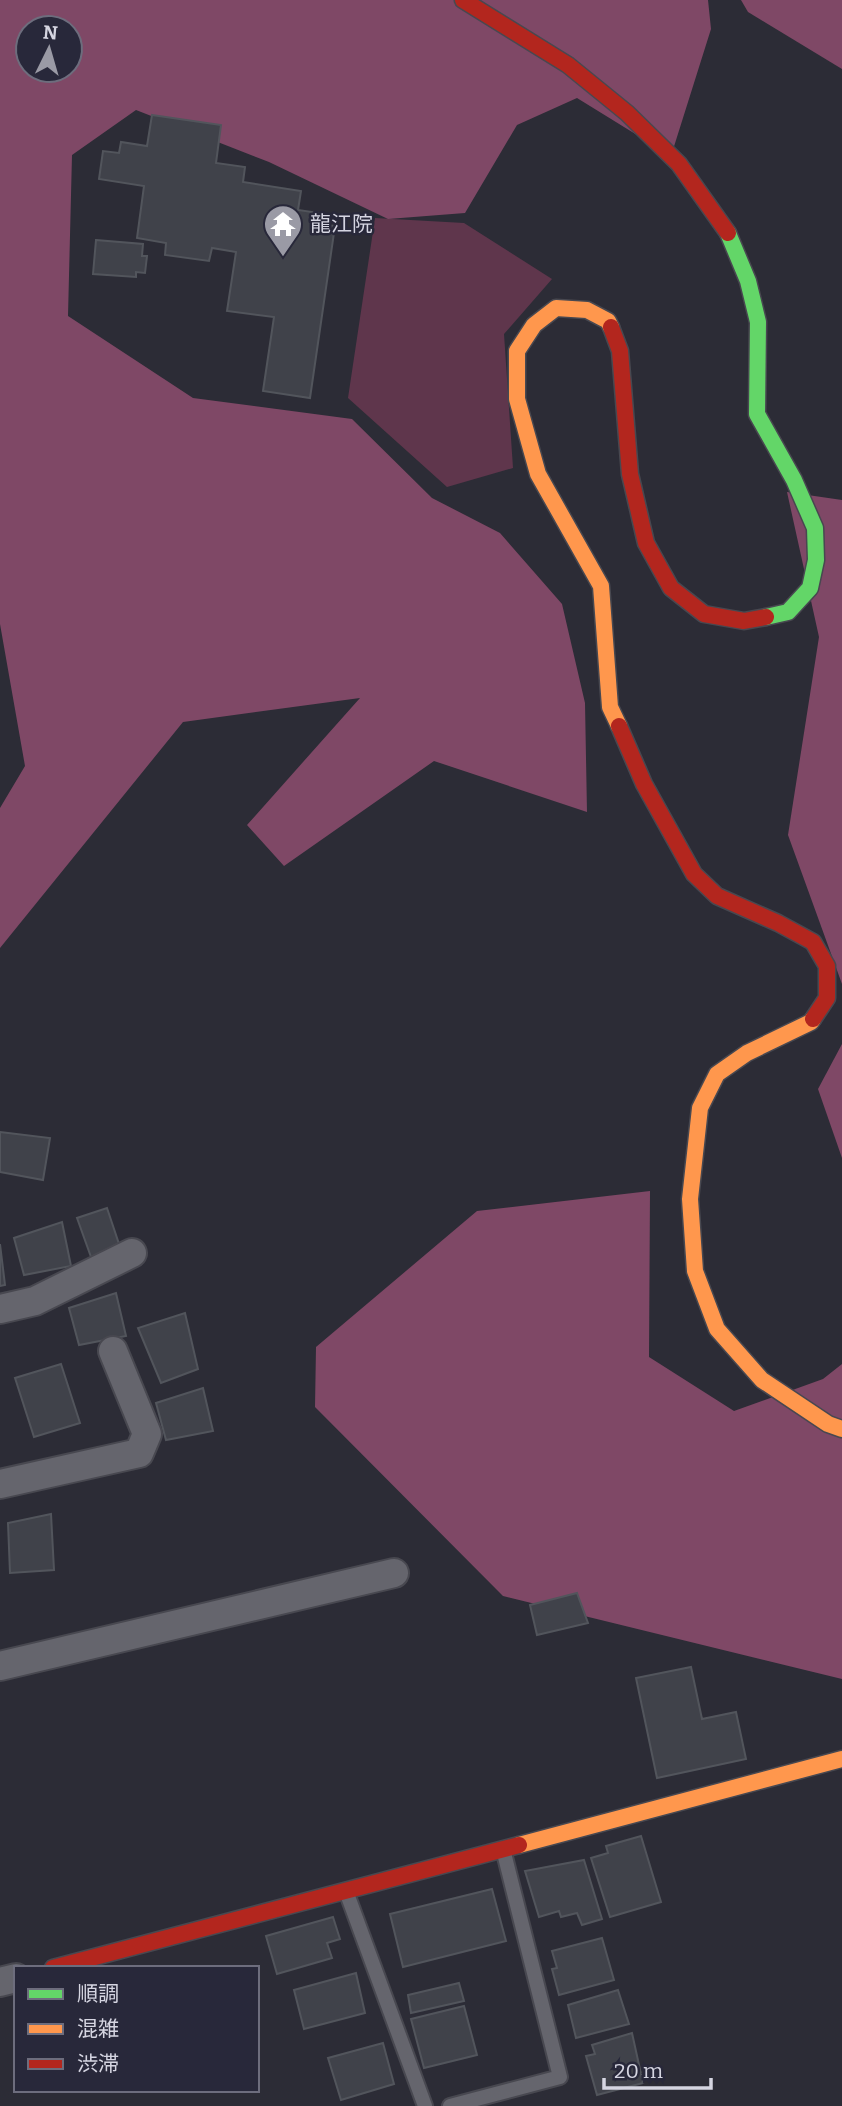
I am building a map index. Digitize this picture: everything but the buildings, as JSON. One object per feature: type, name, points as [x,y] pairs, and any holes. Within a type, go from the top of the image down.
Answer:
[{"type":"street","points":[[463,0],[568,65],[627,113],[679,164],[728,233],[748,281],[758,321],[757,414],[794,480],[815,528],[816,560],[810,588],[788,612],[744,621],[704,614],[671,588],[646,542],[630,474],[620,351],[608,321],[587,310],[556,308],[534,325],[517,351],[517,399],[538,474],[601,586],[610,707],[644,784],[694,874],[716,896],[778,923],[813,942],[827,966],[827,998],[811,1022],[747,1053],[717,1074],[700,1108],[690,1199],[695,1271],[717,1329],[762,1380],[828,1424],[842,1429]]},
{"type":"street","points":[[0,1309],[35,1301],[132,1253]]},
{"type":"street","points":[[0,1484],[139,1453],[147,1434],[113,1351]]},
{"type":"street","points":[[0,1666],[394,1573]]},
{"type":"street","points":[[61,1966],[842,1759]]},
{"type":"lane","points":[[450,2106],[560,2077],[503,1848]]},
{"type":"lane","points":[[346,1890],[425,2106]]},
{"type":"shaded area","points":[[0,0],[708,0],[711,29],[671,156],[577,98],[517,125],[465,213],[388,219],[269,162],[136,110],[72,155],[68,316],[193,398],[352,419],[432,498],[500,533],[562,604],[585,703],[587,812],[434,761],[284,866],[247,825],[360,698],[183,722],[0,948],[0,808],[25,766],[0,624]]},
{"type":"shaded area","points":[[741,0],[842,0],[842,69],[748,12]]},
{"type":"shaded area","points":[[375,218],[464,223],[552,279],[504,334],[513,468],[447,487],[348,398]]},
{"type":"shaded area","points":[[787,492],[842,500],[842,984],[788,835],[819,637]]},
{"type":"shaded area","points":[[842,1044],[842,1158],[818,1089]]},
{"type":"shaded area","points":[[650,1191],[649,1357],[734,1411],[823,1379],[842,1364],[842,1679],[503,1596],[315,1407],[316,1347],[477,1211]]},
{"type":"traffic: fast","points":[[728,233],[748,281],[758,322],[757,414],[794,480],[815,528],[816,560],[810,588],[788,612],[766,617]]},
{"type":"traffic: slow","points":[[611,327],[608,321],[587,310],[556,308],[534,325],[517,351],[517,399],[538,474],[601,586],[610,707],[619,726]]},
{"type":"traffic: slow","points":[[813,1019],[747,1053],[717,1074],[700,1108],[690,1199],[695,1271],[717,1329],[762,1380],[828,1424],[842,1429]]},
{"type":"traffic: slow","points":[[519,1845],[842,1759]]},
{"type":"traffic: jam","points":[[463,0],[568,65],[627,113],[679,164],[728,233]]},
{"type":"traffic: jam","points":[[611,327],[620,351],[630,474],[646,543],[671,588],[704,614],[744,621],[766,617]]},
{"type":"traffic: jam","points":[[619,726],[644,784],[694,874],[717,896],[813,942],[827,966],[827,998],[813,1019]]},
{"type":"traffic: jam","points":[[61,1966],[519,1845]]},
{"type":"place","name":"龍江院","points":[[283,258]]}]
